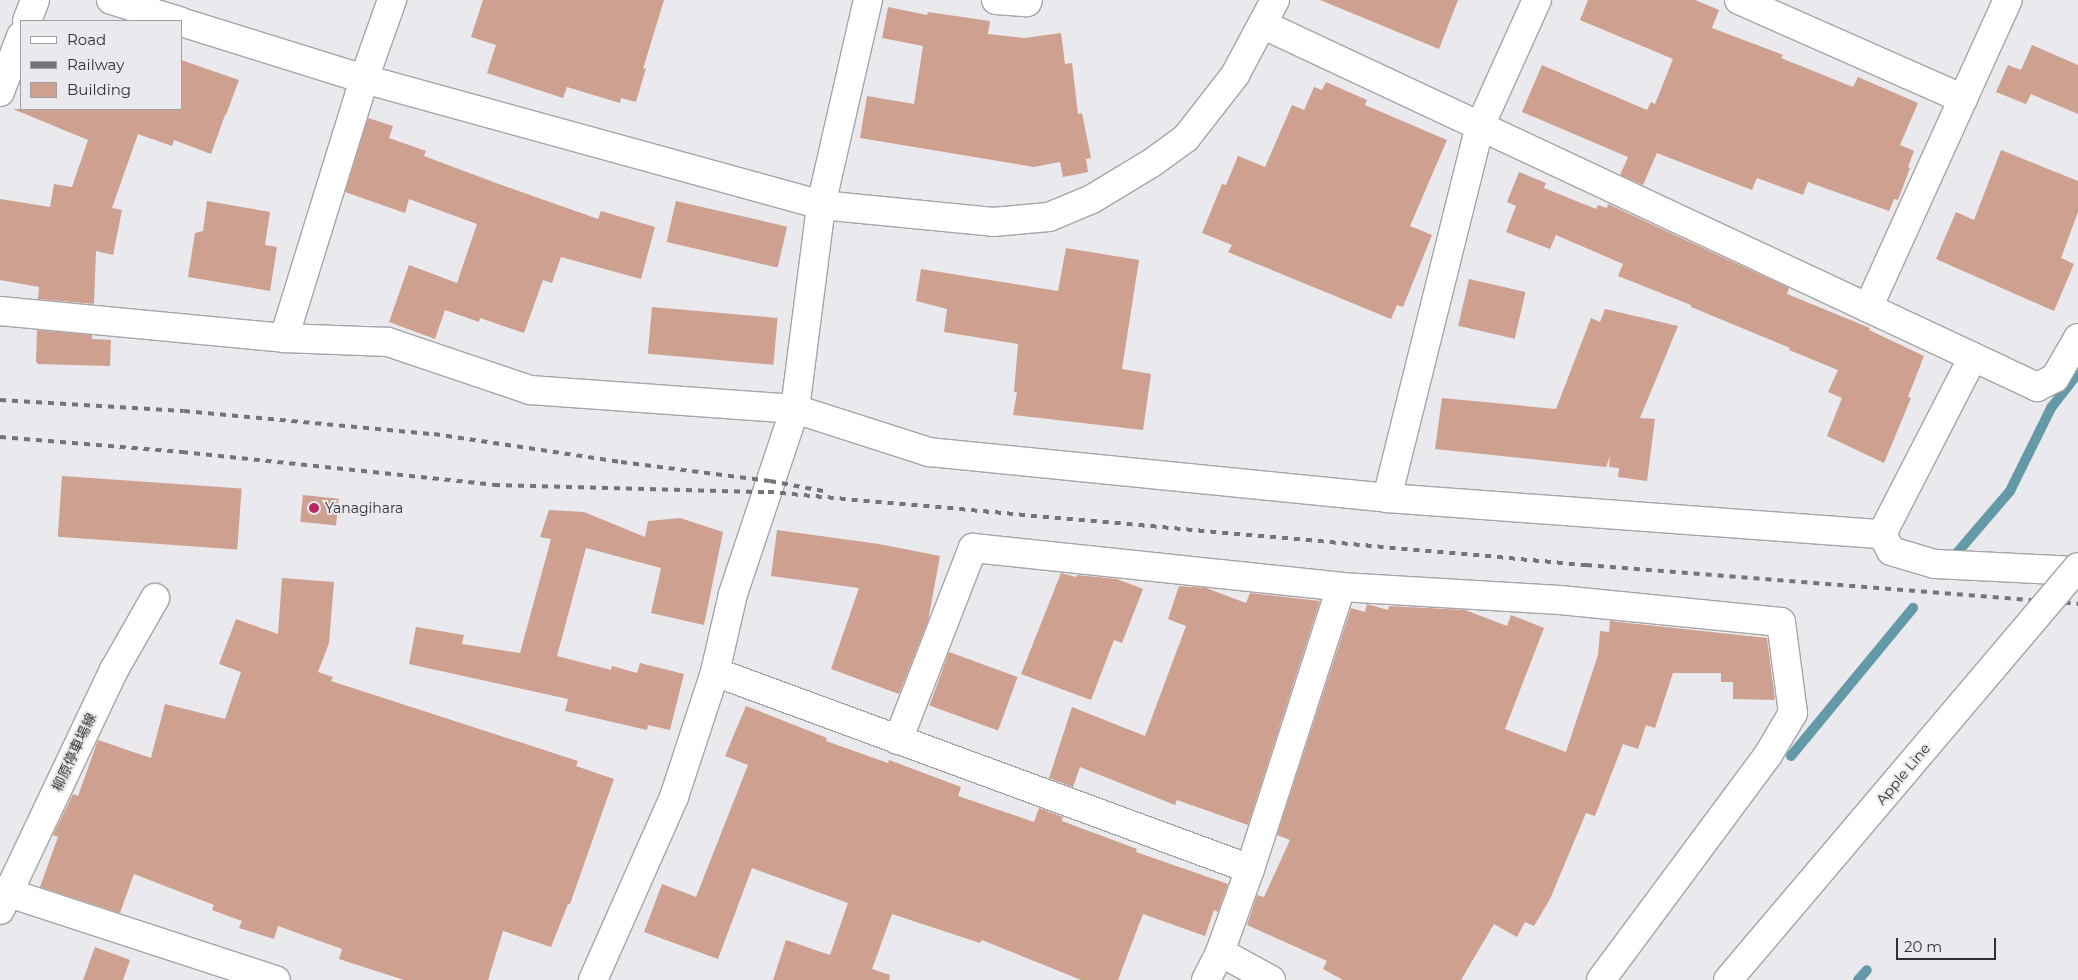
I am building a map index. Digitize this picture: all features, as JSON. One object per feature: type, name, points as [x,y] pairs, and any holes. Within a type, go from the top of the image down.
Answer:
[{"type":"main road","points":[[27,20],[35,0]]},
{"type":"main road","points":[[111,0],[174,20]]},
{"type":"main road","points":[[284,338],[364,79],[392,0]]},
{"type":"main road","points":[[593,980],[674,797],[715,672],[733,594],[795,409],[821,205],[868,0]]},
{"type":"main road","points":[[996,0],[1027,2],[1028,0]]},
{"type":"main road","points":[[182,23],[364,79],[821,205],[993,222],[1049,216],[1083,203],[1153,162],[1186,138],[1235,75],[1264,25],[1275,0]]},
{"type":"main road","points":[[1387,498],[1480,126],[1537,0]]},
{"type":"main road","points":[[1739,0],[1776,7],[1963,99]]},
{"type":"main road","points":[[1868,308],[2008,0]]},
{"type":"main road","points":[[1264,25],[2038,387],[2055,378],[2078,338]]},
{"type":"main road","points":[[0,92],[20,39]]},
{"type":"main road","points":[[0,311],[284,338],[388,342],[530,390],[795,409],[929,452],[1387,498],[1882,534]]},
{"type":"main road","points":[[1882,534],[1973,357]]},
{"type":"main road","points":[[1882,534],[1891,551],[1935,564],[2078,569]]},
{"type":"main road","points":[[898,740],[973,548],[1342,586],[1560,600],[1781,622],[1793,713],[1768,755],[1601,980]]},
{"type":"main road","name":"Apple Line","points":[[1728,980],[2078,569]]},
{"type":"main road","points":[[1206,980],[1220,952],[1250,869],[1342,586]]},
{"type":"main road","name":"柳原停車場線","points":[[3,897],[114,670],[155,598]]},
{"type":"main road","points":[[715,672],[1250,869]]},
{"type":"main road","points":[[3,897],[276,980]]},
{"type":"main road","points":[[1220,952],[1271,980]]},
{"type":"building","points":[[483,0],[664,0],[643,69],[646,68],[636,102],[621,98],[620,103],[567,87],[563,98],[487,73],[496,45],[471,37]]},
{"type":"building","points":[[1320,0],[1458,0],[1439,49]]},
{"type":"building","points":[[1588,0],[1695,0],[1719,10],[1712,28],[1783,55],[1781,58],[1853,87],[1858,77],[1918,103],[1900,145],[1914,151],[1898,200],[1894,199],[1889,211],[1808,182],[1803,195],[1757,178],[1752,190],[1657,153],[1643,185],[1620,175],[1628,157],[1522,112],[1542,65],[1647,110],[1651,102],[1655,104],[1673,59],[1580,20]]},
{"type":"building","points":[[888,7],[927,15],[928,12],[990,21],[988,34],[1024,38],[1061,33],[1065,64],[1072,63],[1078,114],[1082,113],[1091,158],[1086,159],[1088,172],[1063,177],[1060,162],[1034,167],[860,138],[867,96],[914,104],[923,46],[882,38]]},
{"type":"building","points":[[2032,45],[2078,65],[2078,114],[2031,94],[2026,104],[1996,92],[2008,65],[2021,70]]},
{"type":"building","points":[[182,60],[239,80],[211,154],[174,140],[172,146],[138,134],[112,208],[122,210],[113,255],[96,251],[94,304],[38,299],[39,287],[0,280],[0,199],[50,207],[54,184],[72,187],[88,140],[13,109],[182,110]]},
{"type":"building","points":[[1326,82],[1367,100],[1365,105],[1447,140],[1410,226],[1432,235],[1403,307],[1397,305],[1391,319],[1228,252],[1232,245],[1202,233],[1222,184],[1226,185],[1238,156],[1265,167],[1292,105],[1304,110],[1314,87],[1322,90]]},
{"type":"building","points":[[368,118],[393,126],[389,138],[426,151],[424,156],[598,219],[601,211],[655,227],[641,279],[561,257],[552,283],[543,280],[524,333],[480,318],[479,322],[445,310],[435,339],[389,322],[409,265],[457,283],[477,224],[409,199],[405,213],[345,192]]},
{"type":"building","points":[[2001,150],[2078,181],[2078,212],[2061,258],[2074,264],[2054,311],[1936,259],[1956,212],[1974,220]]},
{"type":"building","points":[[1519,172],[1546,183],[1544,188],[1596,209],[1598,205],[1607,208],[1608,204],[1789,288],[1787,294],[1870,328],[1869,330],[1924,356],[1908,397],[1911,398],[1884,463],[1827,436],[1842,398],[1828,392],[1838,370],[1691,307],[1691,305],[1618,276],[1623,264],[1556,235],[1550,249],[1506,232],[1516,206],[1507,202]]},
{"type":"building","points":[[207,201],[270,212],[265,245],[277,247],[270,291],[188,277],[195,233],[203,231]]},
{"type":"building","points":[[676,201],[787,227],[778,268],[667,242]]},
{"type":"building","points":[[1066,248],[1139,260],[1122,369],[1151,374],[1143,430],[1013,415],[1017,392],[1014,392],[1018,344],[944,332],[947,309],[916,301],[921,269],[1058,291]]},
{"type":"building","points":[[1469,279],[1526,292],[1515,339],[1458,326]]},
{"type":"building","points":[[652,307],[778,318],[773,365],[648,354]]},
{"type":"building","points":[[1605,309],[1678,326],[1640,418],[1655,419],[1647,481],[1618,477],[1619,468],[1609,467],[1610,456],[1606,467],[1435,449],[1442,398],[1556,409],[1591,318],[1600,322]]},
{"type":"building","points":[[37,330],[92,335],[92,339],[111,340],[110,366],[38,364],[36,362]]},
{"type":"building","points":[[62,476],[242,489],[237,549],[58,537]]},
{"type":"building","points":[[303,495],[339,499],[336,526],[300,522]]},
{"type":"building","points":[[549,510],[584,512],[645,537],[648,521],[680,518],[723,532],[704,625],[651,613],[661,568],[586,548],[557,656],[611,670],[612,666],[637,673],[640,663],[684,674],[670,730],[648,725],[647,730],[565,711],[568,699],[409,664],[416,627],[464,635],[462,644],[520,653],[551,539],[540,537]]},
{"type":"building","points":[[777,530],[879,544],[940,556],[928,621],[899,694],[831,669],[859,588],[771,576]]},
{"type":"building","points":[[1061,573],[1076,577],[1077,575],[1117,579],[1143,589],[1122,643],[1114,640],[1091,700],[1021,674]]},
{"type":"building","points":[[282,578],[334,582],[329,643],[318,672],[333,677],[331,681],[578,761],[576,766],[614,779],[570,904],[568,904],[551,947],[503,931],[488,980],[404,980],[339,959],[342,949],[278,926],[274,939],[239,928],[242,921],[212,910],[214,905],[134,874],[120,913],[40,887],[58,837],[53,835],[73,794],[78,796],[98,740],[151,758],[165,704],[225,719],[241,672],[219,664],[236,619],[278,634]]},
{"type":"building","points":[[1179,586],[1206,588],[1246,603],[1250,593],[1320,601],[1248,825],[1177,800],[1175,805],[1080,767],[1073,787],[1049,778],[1072,707],[1145,736],[1186,626],[1168,619]]},
{"type":"building","points":[[1367,604],[1388,610],[1389,606],[1465,610],[1507,626],[1511,615],[1544,628],[1505,729],[1566,752],[1598,655],[1600,631],[1609,632],[1610,621],[1767,638],[1775,700],[1733,699],[1733,682],[1721,682],[1721,673],[1673,673],[1655,728],[1646,725],[1638,749],[1623,744],[1595,816],[1586,813],[1550,899],[1534,926],[1525,922],[1517,937],[1494,924],[1461,980],[1343,980],[1323,969],[1327,961],[1247,925],[1257,895],[1264,897],[1290,840],[1277,835],[1351,608],[1365,612]]},
{"type":"building","points":[[949,652],[1018,677],[998,731],[930,706]]},
{"type":"building","points":[[746,706],[827,738],[826,741],[888,763],[889,760],[961,787],[958,796],[1034,822],[1039,808],[1063,817],[1062,821],[1137,849],[1136,852],[1228,884],[1218,912],[1214,910],[1205,936],[1143,914],[1118,980],[1081,980],[982,940],[980,943],[892,914],[872,969],[890,975],[889,980],[773,980],[786,940],[830,955],[848,903],[752,868],[718,959],[644,932],[662,884],[696,897],[748,765],[725,756]]},
{"type":"building","points":[[95,947],[130,960],[123,980],[83,980]]},
{"type":"waterway","points":[[1950,561],[2010,491],[2051,408],[2078,373]]},
{"type":"waterway","points":[[1791,756],[1913,608]]},
{"type":"waterway","points":[[1858,980],[1867,970]]},
{"type":"railway","points":[[0,400],[184,411],[434,434],[621,462],[770,481],[823,491]]},
{"type":"railway","points":[[0,437],[182,452],[494,485],[768,492],[1586,565],[2078,604]]},
{"type":"place","name":"Yanagihara","points":[[314,508]]}]
